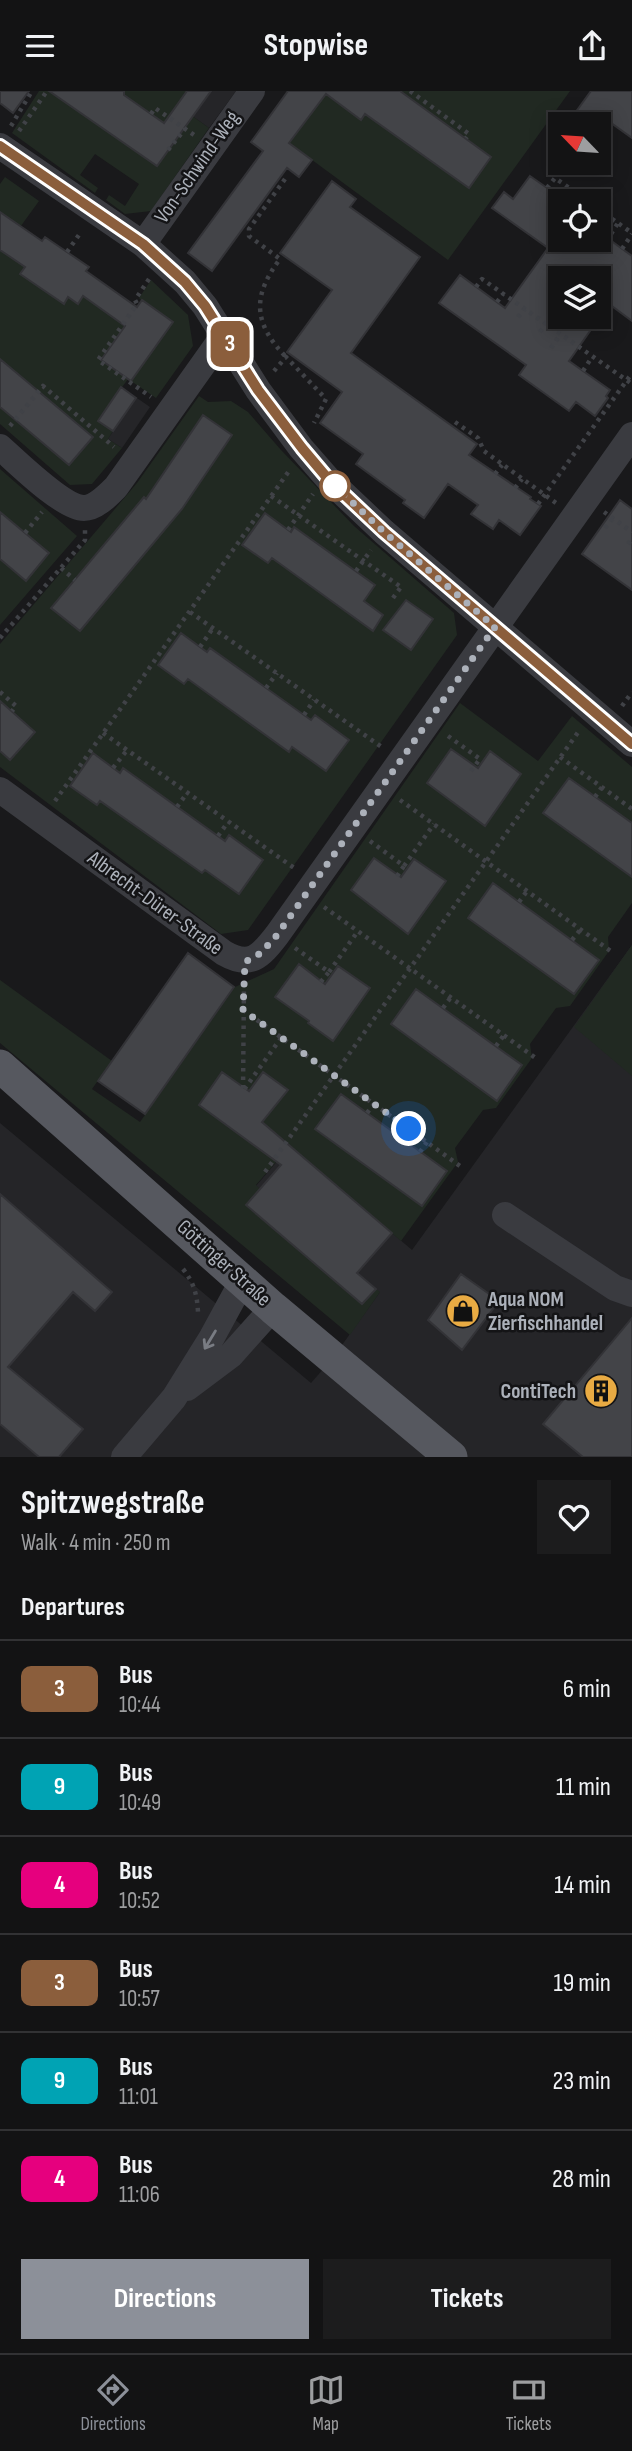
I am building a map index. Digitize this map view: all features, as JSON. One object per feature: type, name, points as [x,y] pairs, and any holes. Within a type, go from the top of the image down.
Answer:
[{"type":"main road","name":"Göttinger Straße","points":[[0,1066],[273,1308],[451,1457]]},
{"type":"street","name":"Von-Schwind-Weg","points":[[143,244],[251,91]]},
{"type":"street","points":[[3,139],[143,244],[185,282],[205,306],[258,390],[329,480],[384,532],[632,744]]},
{"type":"street","points":[[4,437],[56,495],[84,508],[96,504],[116,488],[224,335]]},
{"type":"street","name":"Albrecht-Dürer-Straße","points":[[0,791],[235,960],[245,962],[261,953],[277,935],[632,435]]},
{"type":"street","points":[[505,1215],[615,1288],[632,1294]]},
{"type":"street","points":[[124,1457],[174,1398],[212,1338],[243,1280]]},
{"type":"street","points":[[174,1398],[231,1355],[273,1308]]},
{"type":"path","points":[[3,139],[32,91]]},
{"type":"path","points":[[410,91],[416,99],[469,134],[466,138]]},
{"type":"path","points":[[151,114],[155,108],[212,147]]},
{"type":"path","points":[[168,150],[185,129]]},
{"type":"path","points":[[547,188],[555,178],[570,189]]},
{"type":"path","points":[[35,816],[51,807],[271,496],[302,448],[326,399],[265,332],[259,302],[265,281],[280,259],[249,236],[249,229],[285,179]]},
{"type":"path","points":[[611,218],[632,234],[622,249]]},
{"type":"path","points":[[611,234],[618,223]]},
{"type":"path","points":[[162,261],[135,300],[137,304],[120,331],[98,360],[170,411]]},
{"type":"path","points":[[476,287],[482,279],[632,384]]},
{"type":"path","points":[[497,302],[503,293]]},
{"type":"path","points":[[518,317],[525,309]]},
{"type":"path","points":[[540,332],[546,324]]},
{"type":"path","points":[[551,348],[560,335]]},
{"type":"path","points":[[258,390],[286,357]]},
{"type":"path","points":[[583,371],[592,358]]},
{"type":"path","points":[[538,504],[632,373]]},
{"type":"path","points":[[4,437],[43,386],[68,412],[133,463]]},
{"type":"path","points":[[455,422],[478,438],[484,451],[545,495],[612,518],[632,532]]},
{"type":"path","points":[[495,474],[502,465]]},
{"type":"path","points":[[515,488],[522,479]]},
{"type":"path","points":[[288,530],[317,488],[329,480]]},
{"type":"path","points":[[271,496],[401,587]]},
{"type":"path","points":[[0,638],[85,540],[84,508]]},
{"type":"path","points":[[605,528],[612,518]]},
{"type":"path","points":[[61,568],[75,580]]},
{"type":"path","points":[[190,611],[400,760]]},
{"type":"path","points":[[200,647],[214,628]]},
{"type":"path","points":[[266,688],[277,673]]},
{"type":"path","points":[[0,692],[16,706],[12,711]]},
{"type":"path","points":[[304,715],[314,700]]},
{"type":"path","points":[[265,1172],[593,711]]},
{"type":"path","points":[[428,722],[480,759],[471,771]]},
{"type":"path","points":[[103,733],[228,822],[310,888],[358,931],[537,1059]]},
{"type":"path","points":[[113,768],[127,750]]},
{"type":"path","points":[[560,757],[632,809]]},
{"type":"path","points":[[381,787],[612,952]]},
{"type":"path","points":[[595,797],[602,787]]},
{"type":"path","points":[[177,807],[187,793]]},
{"type":"path","points":[[218,836],[228,822]]},
{"type":"path","points":[[395,879],[434,824]]},
{"type":"path","points":[[352,828],[404,866]]},
{"type":"path","points":[[519,902],[527,891]]},
{"type":"path","points":[[572,940],[581,929]]},
{"type":"path","points":[[320,984],[358,931]]},
{"type":"path","points":[[277,935],[329,972]]},
{"type":"path","points":[[245,962],[243,1091],[282,1038]]},
{"type":"path","points":[[443,1008],[451,997]]},
{"type":"path","points":[[243,1010],[460,1166]]},
{"type":"path","points":[[496,1046],[504,1035]]},
{"type":"path","points":[[367,1113],[374,1104]]},
{"type":"path","points":[[420,1151],[427,1142]]},
{"type":"path","points":[[179,1263],[192,1279],[196,1293],[198,1325],[212,1338]]},
{"type":"shaded area","points":[[39,91],[187,91],[177,105],[209,128],[151,211],[125,214],[106,200],[109,195],[125,206],[139,184],[95,154],[80,175],[98,188],[95,193],[12,133]]},
{"type":"shaded area","points":[[187,91],[236,91],[209,128],[177,105]]},
{"type":"shaded area","points":[[290,91],[570,91],[555,112],[548,112],[548,121],[448,260],[289,143],[310,115],[285,96]]},
{"type":"shaded area","points":[[5,177],[39,201],[18,230],[42,241],[45,237],[89,267],[86,271],[97,306],[125,325],[142,301],[139,298],[151,280],[188,315],[193,346],[156,398],[128,379],[98,420],[113,431],[108,439],[122,448],[92,484],[70,485],[0,424],[0,184]]},
{"type":"shaded area","points":[[121,387],[150,407],[122,448],[108,439],[113,431],[98,421]]},
{"type":"shaded area","points":[[199,396],[208,402],[231,401],[248,412],[354,526],[454,613],[457,635],[248,930],[221,934],[0,767],[0,644],[137,483]]},
{"type":"shaded area","points":[[0,469],[77,536],[0,625]]},
{"type":"shaded area","points":[[460,703],[538,761],[572,716],[632,767],[632,903],[608,937],[609,951],[570,1006],[556,1008],[530,1044],[532,1058],[496,1108],[483,1110],[455,1148],[458,1162],[401,1241],[290,1146],[256,1185],[260,1189],[247,1205],[362,1304],[376,1289],[380,1292],[350,1335],[0,1043],[0,980],[112,1061],[92,1089],[140,1122],[235,987],[274,969]]},
{"type":"shaded area","points":[[632,945],[632,1457],[0,1457],[0,1123],[311,1383],[332,1359],[380,1292],[362,1304],[246,1205],[260,1189],[256,1186],[290,1146],[412,1250]]},
{"type":"shaded area","points":[[632,945],[632,1076],[574,1027]]},
{"type":"building","points":[[0,91],[29,91],[13,113],[0,103]]},
{"type":"building","points":[[49,91],[124,91],[124,95],[164,123],[187,91],[211,91],[157,166]]},
{"type":"building","points":[[288,91],[400,91],[491,157],[469,188],[365,114],[361,120],[326,94],[289,143],[312,160],[299,177],[287,168],[212,271],[188,253],[263,151],[251,142]]},
{"type":"building","points":[[591,91],[632,91],[632,138],[611,123],[611,112],[576,112]]},
{"type":"building","points":[[530,176],[549,189],[548,248],[492,208],[504,192],[513,199]]},
{"type":"building","points":[[332,181],[356,199],[350,207],[420,257],[351,353],[477,444],[469,455],[541,506],[520,535],[499,520],[493,529],[471,514],[478,505],[448,484],[424,518],[403,503],[405,500],[356,464],[363,454],[320,423],[342,392],[287,352],[332,290],[280,253]]},
{"type":"building","points":[[0,212],[42,241],[45,237],[89,267],[86,271],[137,307],[142,300],[173,322],[131,381],[101,360],[125,326],[83,296],[78,304],[68,297],[64,304],[20,274],[25,267],[0,250]]},
{"type":"building","points":[[611,241],[632,256],[632,321],[611,305],[611,266],[548,266],[548,329],[591,329],[569,361],[610,390],[606,396],[608,398],[595,416],[576,402],[569,411],[519,375],[526,365],[439,303],[460,275],[505,308],[548,248],[548,252],[611,252]]},
{"type":"building","points":[[0,359],[93,437],[69,465],[0,407]]},
{"type":"building","points":[[121,387],[136,398],[113,431],[98,421]]},
{"type":"building","points":[[203,415],[232,435],[182,509],[80,631],[51,608],[144,497],[146,499]]},
{"type":"building","points":[[620,500],[632,509],[632,590],[582,554]]},
{"type":"building","points":[[0,512],[49,553],[26,581],[0,559]]},
{"type":"building","points":[[265,513],[291,532],[294,527],[375,585],[364,601],[383,615],[373,631],[272,558],[268,563],[242,545]]},
{"type":"building","points":[[406,600],[433,619],[411,650],[383,630]]},
{"type":"building","points":[[181,633],[207,652],[210,648],[311,720],[315,715],[349,740],[326,771],[292,747],[289,752],[188,679],[184,684],[158,665]]},
{"type":"building","points":[[0,701],[35,732],[10,760],[0,751]]},
{"type":"building","points":[[451,749],[478,768],[490,751],[521,774],[485,826],[427,783]]},
{"type":"building","points":[[93,753],[120,773],[123,768],[225,841],[229,835],[263,860],[239,894],[205,870],[202,873],[100,801],[97,805],[70,786]]},
{"type":"building","points":[[569,778],[632,823],[632,877],[543,813]]},
{"type":"building","points":[[374,858],[401,877],[414,859],[446,881],[408,934],[351,890]]},
{"type":"building","points":[[493,883],[599,960],[574,994],[468,918]]},
{"type":"building","points":[[188,953],[234,987],[145,1114],[98,1081]]},
{"type":"building","points":[[299,964],[325,984],[338,966],[370,988],[333,1041],[275,997]]},
{"type":"building","points":[[416,989],[522,1065],[497,1101],[391,1024]]},
{"type":"building","points":[[222,1072],[249,1091],[263,1072],[288,1090],[262,1122],[392,1233],[357,1273],[376,1289],[362,1304],[246,1205],[281,1165],[199,1105]]},
{"type":"building","points":[[341,1094],[447,1171],[422,1206],[315,1129]]},
{"type":"building","points":[[0,1194],[112,1292],[95,1311],[73,1292],[8,1367],[83,1429],[59,1457],[39,1457],[0,1424]]},
{"type":"building","name":"Aqua NOM Zierfischhandel","points":[[461,1274],[499,1301],[462,1350],[428,1320]]},
{"type":"building","name":"ContiTech","points":[[632,1318],[632,1457],[583,1457],[543,1424]]},
{"type":"bus line","name":"3","points":[[0,146],[143,244],[185,282],[205,306],[258,390],[329,480],[384,532],[632,744]]},
{"type":"place","name":"Aqua NOM Zierfischhandel","points":[[463,1311]]},
{"type":"place","name":"ContiTech","points":[[601,1391]]},
{"type":"route","points":[[335,486],[384,532],[495,627],[277,935],[261,953],[245,962],[243,1010],[409,1129]]}]
